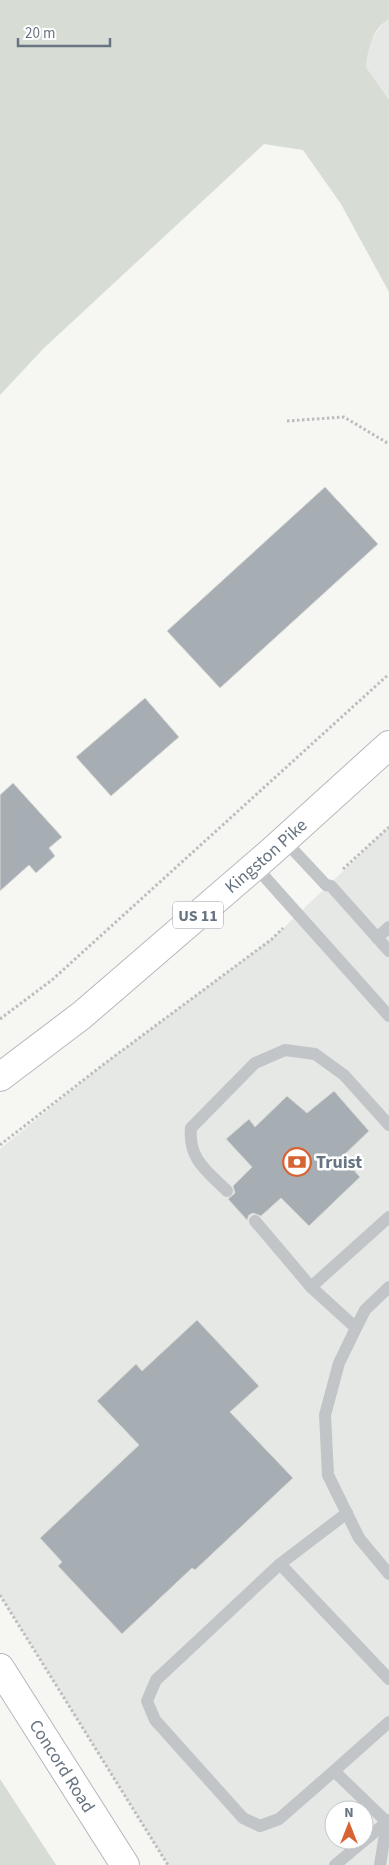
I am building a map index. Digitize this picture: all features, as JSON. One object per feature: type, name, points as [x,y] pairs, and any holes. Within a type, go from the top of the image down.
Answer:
[{"type":"main road","name":"Kingston Pike","points":[[0,1077],[78,1019],[255,866],[389,745]]},
{"type":"main road","name":"Concord Road","points":[[0,1668],[124,1865]]},
{"type":"lane","points":[[284,840],[326,885],[331,886],[389,951]]},
{"type":"lane","points":[[255,866],[389,1016]]},
{"type":"lane","points":[[377,938],[389,927]]},
{"type":"lane","points":[[227,1191],[198,1162],[189,1142],[190,1128],[255,1063],[284,1050],[315,1054],[344,1075],[389,1125]]},
{"type":"lane","points":[[311,1287],[389,1217]]},
{"type":"lane","points":[[255,1221],[311,1287],[356,1328]]},
{"type":"lane","points":[[389,1287],[365,1310],[339,1363],[325,1415],[328,1475],[359,1538],[389,1574]]},
{"type":"lane","points":[[347,1513],[280,1564],[156,1680],[147,1700],[155,1720],[243,1818],[260,1826],[279,1819],[389,1722]]},
{"type":"lane","points":[[280,1564],[389,1679]]},
{"type":"lane","points":[[334,1771],[388,1822]]},
{"type":"lane","points":[[335,1865],[388,1822]]},
{"type":"lane","points":[[380,1865],[388,1822]]},
{"type":"path","points":[[287,421],[344,417],[389,444]]},
{"type":"path","points":[[0,1019],[52,980],[389,674]]},
{"type":"path","points":[[326,885],[389,827]]},
{"type":"path","points":[[0,1145],[104,1064],[272,939],[298,912]]},
{"type":"path","points":[[0,1595],[168,1865]]},
{"type":"shaded area","points":[[0,0],[389,0],[389,19],[383,23],[372,40],[366,67],[389,100],[389,292],[341,204],[303,150],[264,144],[44,348],[0,395]]},
{"type":"shaded area","points":[[389,19],[389,100],[366,67],[369,43],[385,21]]},
{"type":"shaded area","points":[[389,827],[389,1865],[168,1865],[0,1595],[0,1149],[104,1064],[272,939]]},
{"type":"shaded area","points":[[0,1779],[56,1865],[0,1865]]},
{"type":"building","points":[[325,487],[378,544],[220,688],[167,631]]},
{"type":"building","points":[[145,698],[179,737],[111,796],[76,757]]},
{"type":"building","points":[[13,783],[62,837],[49,848],[55,856],[36,873],[29,865],[0,891],[0,795]]},
{"type":"building","name":"Truist","points":[[334,1091],[369,1131],[342,1157],[360,1177],[309,1226],[281,1198],[261,1216],[253,1213],[249,1215],[247,1220],[228,1199],[235,1193],[233,1186],[252,1167],[226,1139],[249,1119],[255,1127],[287,1096],[307,1113]]},
{"type":"building","points":[[197,1320],[259,1386],[230,1412],[293,1478],[195,1570],[192,1568],[122,1634],[58,1566],[62,1562],[40,1538],[139,1445],[97,1401],[136,1364],[142,1371]]},
{"type":"place","name":"Truist","points":[[297,1162]]}]
